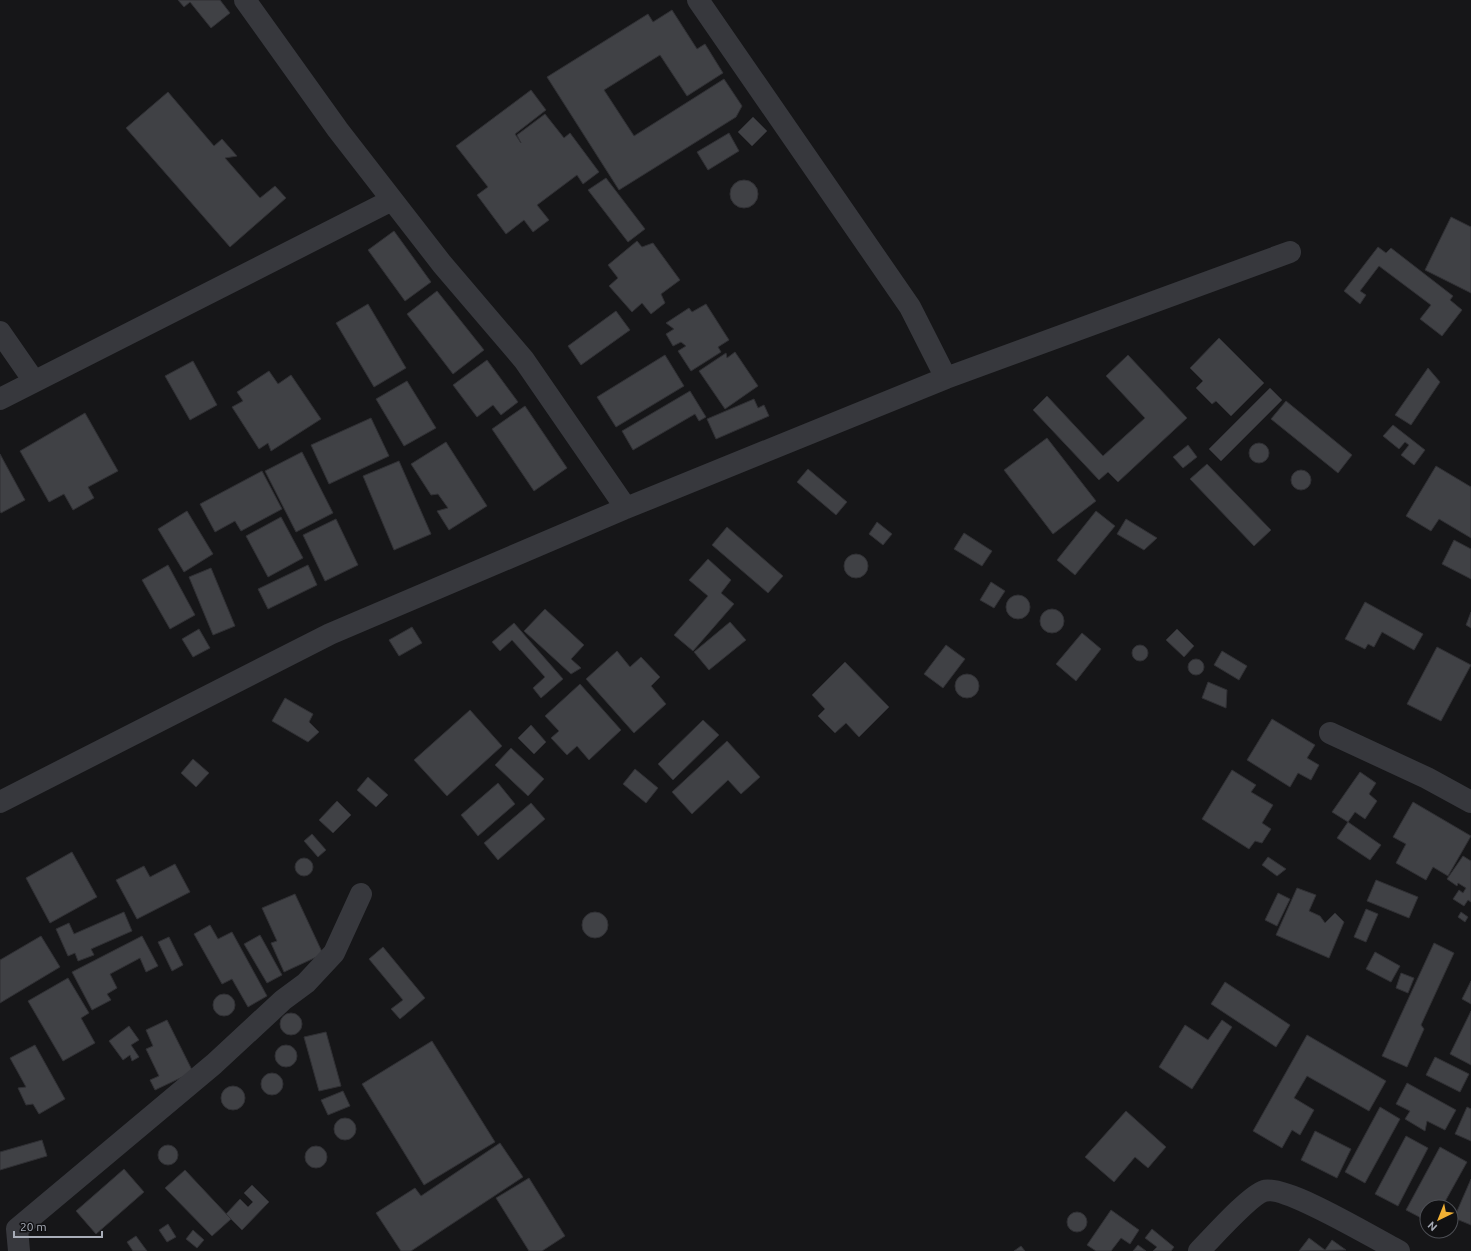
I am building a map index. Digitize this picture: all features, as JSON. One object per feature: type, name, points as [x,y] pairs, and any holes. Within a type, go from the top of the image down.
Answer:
[{"type":"street","points":[[245,0],[338,130],[392,200],[442,264],[524,360],[626,508]]},
{"type":"street","points":[[698,0],[910,307],[946,378]]},
{"type":"street","points":[[0,399],[392,200]]},
{"type":"street","points":[[0,802],[330,634],[626,508],[946,378],[1290,252]]},
{"type":"street","points":[[0,332],[34,381]]},
{"type":"street","points":[[1330,733],[1427,778],[1471,802]]},
{"type":"street","points":[[19,1251],[17,1228],[214,1064],[282,1000],[306,983],[334,953],[361,894]]},
{"type":"street","points":[[1199,1251],[1248,1202],[1264,1191],[1278,1190],[1304,1200],[1399,1251]]},
{"type":"building","points":[[178,0],[220,0],[230,13],[211,28],[190,2],[184,7]]},
{"type":"building","points":[[672,10],[697,49],[705,44],[723,73],[687,96],[660,55],[604,90],[634,136],[724,79],[742,106],[736,117],[619,190],[547,77],[648,14],[653,22]]},
{"type":"building","points":[[531,90],[546,110],[515,134],[521,143],[517,135],[545,114],[564,138],[570,133],[599,172],[583,184],[577,175],[537,205],[549,220],[533,232],[524,220],[506,234],[477,195],[488,187],[456,146]]},
{"type":"building","points":[[168,92],[214,146],[222,139],[237,156],[225,158],[260,198],[275,186],[286,198],[230,247],[126,128]]},
{"type":"building","points":[[753,117],[767,131],[752,146],[738,132]]},
{"type":"building","points":[[729,133],[739,151],[708,170],[697,152]]},
{"type":"building","points":[[606,178],[645,229],[628,242],[588,190]]},
{"type":"building","points":[[744,180],[750,181],[754,184],[757,188],[757,200],[754,204],[750,207],[744,208],[738,207],[734,204],[731,200],[730,194],[731,188],[734,184],[738,181]]},
{"type":"building","points":[[1451,217],[1471,227],[1471,293],[1425,270]]},
{"type":"building","points":[[394,231],[431,282],[405,301],[368,250]]},
{"type":"building","points":[[637,241],[642,247],[653,243],[680,280],[661,294],[665,303],[651,314],[642,303],[632,312],[609,286],[618,278],[608,265]]},
{"type":"building","points":[[1378,247],[1386,253],[1391,248],[1453,296],[1450,300],[1462,310],[1442,336],[1420,319],[1431,305],[1379,266],[1360,291],[1366,295],[1360,304],[1344,291]]},
{"type":"building","points":[[437,291],[484,350],[453,374],[407,314]]},
{"type":"building","points":[[368,304],[406,368],[374,387],[336,323]]},
{"type":"building","points":[[706,304],[729,340],[718,347],[721,352],[691,371],[678,351],[686,346],[681,342],[673,346],[666,334],[674,329],[666,323],[689,308],[692,312]]},
{"type":"building","points":[[616,311],[630,330],[581,365],[568,346]]},
{"type":"building","points":[[1219,338],[1264,383],[1231,416],[1216,401],[1212,404],[1196,388],[1203,381],[1190,368]]},
{"type":"building","points":[[735,352],[758,386],[725,409],[699,371],[726,353],[727,358]]},
{"type":"building","points":[[665,355],[684,386],[616,427],[597,397]]},
{"type":"building","points":[[1128,355],[1187,418],[1118,482],[1108,472],[1099,480],[1033,410],[1047,396],[1103,456],[1145,418],[1106,376]]},
{"type":"building","points":[[487,360],[518,402],[501,415],[493,405],[477,417],[453,385]]},
{"type":"building","points":[[193,361],[217,405],[190,420],[165,376]]},
{"type":"building","points":[[1428,368],[1440,382],[1411,425],[1395,415]]},
{"type":"building","points":[[269,371],[278,384],[291,375],[321,419],[271,451],[268,443],[259,449],[232,407],[243,401],[237,392]]},
{"type":"building","points":[[407,381],[436,428],[404,446],[376,399]]},
{"type":"building","points":[[1270,388],[1282,400],[1221,461],[1209,449]]},
{"type":"building","points":[[690,391],[706,417],[699,421],[695,414],[633,450],[622,431]]},
{"type":"building","points":[[754,399],[758,408],[764,405],[769,416],[716,439],[707,419]]},
{"type":"building","points":[[1286,401],[1352,455],[1338,473],[1271,419]]},
{"type":"building","points":[[525,406],[567,468],[534,491],[492,429]]},
{"type":"building","points":[[85,413],[118,471],[88,487],[94,498],[73,510],[64,494],[49,502],[20,451]]},
{"type":"building","points":[[371,418],[389,456],[329,484],[311,445]]},
{"type":"building","points":[[1393,425],[1425,450],[1414,465],[1401,455],[1409,445],[1405,442],[1399,449],[1383,436]]},
{"type":"building","points":[[1047,438],[1096,501],[1053,534],[1004,470]]},
{"type":"building","points":[[446,442],[487,506],[449,530],[437,511],[448,508],[438,494],[431,495],[411,464]]},
{"type":"building","points":[[1259,443],[1266,446],[1269,453],[1266,460],[1259,463],[1252,460],[1249,453],[1252,446]]},
{"type":"building","points":[[1188,445],[1197,457],[1183,468],[1173,457]]},
{"type":"building","points":[[302,452],[333,513],[296,532],[265,471]]},
{"type":"building","points":[[0,454],[25,500],[1,513],[0,511]]},
{"type":"building","points":[[399,461],[431,534],[394,550],[363,476]]},
{"type":"building","points":[[1207,464],[1271,530],[1254,546],[1190,479]]},
{"type":"building","points":[[1436,466],[1471,487],[1471,538],[1439,519],[1431,531],[1406,516]]},
{"type":"building","points":[[808,469],[847,502],[836,515],[797,482]]},
{"type":"building","points":[[1301,470],[1308,473],[1311,480],[1308,487],[1301,490],[1294,487],[1291,480],[1294,473]]},
{"type":"building","points":[[262,471],[282,509],[241,531],[235,521],[215,532],[200,504]]},
{"type":"building","points":[[187,511],[213,554],[184,572],[158,529]]},
{"type":"building","points":[[1096,511],[1115,526],[1075,575],[1057,560]]},
{"type":"building","points":[[281,517],[303,558],[268,577],[246,536]]},
{"type":"building","points":[[336,519],[358,565],[325,581],[303,535]]},
{"type":"building","points":[[1126,519],[1157,538],[1144,550],[1117,534]]},
{"type":"building","points":[[877,522],[892,534],[883,545],[869,534]]},
{"type":"building","points":[[727,527],[783,576],[768,593],[712,545]]},
{"type":"building","points":[[964,533],[992,551],[982,566],[954,549]]},
{"type":"building","points":[[1454,540],[1471,549],[1471,579],[1442,564]]},
{"type":"building","points":[[856,554],[861,555],[867,561],[867,571],[861,577],[856,578],[851,577],[845,571],[844,566],[845,561],[851,555]]},
{"type":"building","points":[[708,559],[731,580],[721,593],[734,604],[693,651],[674,635],[708,596],[689,580]]},
{"type":"building","points":[[168,565],[195,615],[170,629],[142,580]]},
{"type":"building","points":[[308,565],[317,585],[268,609],[258,589]]},
{"type":"building","points":[[211,568],[235,626],[213,635],[189,577]]},
{"type":"building","points":[[991,582],[1005,591],[994,608],[980,600]]},
{"type":"building","points":[[1018,595],[1023,596],[1029,602],[1029,612],[1023,618],[1018,619],[1013,618],[1007,612],[1006,607],[1007,602],[1013,596]]},
{"type":"building","points":[[1365,602],[1423,634],[1414,650],[1382,632],[1374,647],[1368,644],[1365,649],[1345,639]]},
{"type":"building","points":[[545,609],[584,645],[571,659],[581,668],[571,674],[524,631]]},
{"type":"building","points":[[1052,609],[1057,610],[1063,616],[1063,626],[1057,632],[1052,633],[1047,632],[1041,626],[1040,621],[1041,616],[1047,610]]},
{"type":"building","points":[[1471,612],[1471,628],[1466,625]]},
{"type":"building","points":[[730,622],[746,640],[709,670],[694,652]]},
{"type":"building","points":[[514,623],[563,679],[541,698],[533,688],[545,677],[512,640],[500,651],[492,642]]},
{"type":"building","points":[[412,627],[422,643],[399,656],[389,640]]},
{"type":"building","points":[[199,629],[210,648],[193,657],[182,639]]},
{"type":"building","points":[[1177,629],[1194,646],[1184,657],[1166,640]]},
{"type":"building","points":[[1082,633],[1101,649],[1076,681],[1056,664]]},
{"type":"building","points":[[946,645],[965,659],[943,688],[924,674]]},
{"type":"building","points":[[1137,645],[1143,645],[1148,650],[1146,659],[1143,661],[1137,661],[1132,656],[1132,650]]},
{"type":"building","points":[[1437,647],[1471,665],[1441,721],[1407,704]]},
{"type":"building","points":[[617,651],[630,667],[641,657],[660,677],[651,686],[666,704],[634,733],[586,679]]},
{"type":"building","points":[[1222,651],[1247,666],[1239,680],[1214,665]]},
{"type":"building","points":[[1196,659],[1202,661],[1204,667],[1202,673],[1196,675],[1190,673],[1188,667],[1190,661]]},
{"type":"building","points":[[845,662],[889,707],[859,737],[846,723],[835,733],[818,716],[825,709],[812,695]]},
{"type":"building","points":[[967,674],[972,675],[978,681],[978,691],[972,697],[967,698],[962,697],[956,691],[955,686],[956,681],[962,675]]},
{"type":"building","points":[[1208,682],[1227,690],[1226,708],[1202,698]]},
{"type":"building","points":[[580,684],[621,730],[589,760],[577,746],[567,755],[551,738],[559,731],[545,716]]},
{"type":"building","points":[[285,698],[313,714],[309,722],[319,732],[308,742],[272,721]]},
{"type":"building","points":[[470,710],[502,746],[447,796],[414,760]]},
{"type":"building","points":[[1272,719],[1315,745],[1307,758],[1319,765],[1311,780],[1298,773],[1290,787],[1247,760]]},
{"type":"building","points":[[703,720],[719,735],[673,780],[658,764]]},
{"type":"building","points":[[531,725],[546,742],[534,754],[518,738]]},
{"type":"building","points":[[727,741],[760,777],[741,794],[728,780],[692,814],[672,792]]},
{"type":"building","points":[[511,748],[544,779],[528,796],[495,765]]},
{"type":"building","points":[[193,759],[209,773],[196,787],[181,773]]},
{"type":"building","points":[[635,769],[658,788],[646,803],[623,784]]},
{"type":"building","points":[[1232,770],[1256,785],[1251,792],[1273,805],[1262,823],[1271,829],[1262,843],[1255,841],[1249,849],[1202,819]]},
{"type":"building","points":[[1360,772],[1376,783],[1369,794],[1377,801],[1365,819],[1355,812],[1348,822],[1332,812]]},
{"type":"building","points":[[368,777],[388,795],[376,807],[357,790]]},
{"type":"building","points":[[498,783],[515,804],[478,836],[461,815]]},
{"type":"building","points":[[337,801],[351,815],[333,833],[319,820]]},
{"type":"building","points":[[1413,802],[1471,836],[1448,876],[1433,867],[1426,880],[1396,863],[1406,844],[1393,837]]},
{"type":"building","points":[[531,803],[545,819],[498,860],[484,843]]},
{"type":"building","points":[[1348,822],[1381,845],[1370,860],[1337,838]]},
{"type":"building","points":[[312,834],[326,850],[318,857],[304,841]]},
{"type":"building","points":[[72,852],[97,897],[50,923],[26,878]]},
{"type":"building","points":[[1463,856],[1471,861],[1471,902],[1468,900],[1464,906],[1453,899],[1459,890],[1463,893],[1466,888],[1458,883],[1457,886],[1447,879]]},
{"type":"building","points":[[1268,857],[1286,869],[1277,876],[1262,865]]},
{"type":"building","points":[[300,858],[308,858],[313,863],[311,874],[308,876],[300,876],[295,871],[295,863]]},
{"type":"building","points":[[175,864],[190,892],[137,919],[116,880],[144,866],[150,877]]},
{"type":"building","points":[[1376,880],[1418,897],[1409,918],[1367,901]]},
{"type":"building","points":[[1297,888],[1316,895],[1309,911],[1320,916],[1325,923],[1335,913],[1344,922],[1329,958],[1276,935]]},
{"type":"building","points":[[1278,893],[1290,899],[1277,926],[1265,920]]},
{"type":"building","points":[[295,894],[323,954],[284,972],[271,943],[277,941],[262,908]]},
{"type":"building","points":[[1366,909],[1378,914],[1366,942],[1354,937]]},
{"type":"building","points":[[124,912],[132,931],[91,949],[94,955],[78,961],[75,953],[68,956],[56,929],[69,923],[74,934]]},
{"type":"building","points":[[595,912],[604,916],[608,925],[604,934],[595,938],[586,934],[582,925],[586,916]]},
{"type":"building","points":[[1461,912],[1468,917],[1465,922],[1458,917]]},
{"type":"building","points":[[210,925],[218,939],[232,932],[267,996],[248,1007],[232,979],[222,984],[194,934]]},
{"type":"building","points":[[260,935],[282,975],[267,983],[244,944]]},
{"type":"building","points":[[41,936],[60,967],[0,1003],[0,960]]},
{"type":"building","points":[[142,936],[158,966],[146,972],[140,958],[110,974],[117,988],[107,994],[111,1000],[92,1010],[72,972]]},
{"type":"building","points":[[169,937],[183,965],[172,971],[158,942]]},
{"type":"building","points":[[1434,943],[1454,953],[1421,1025],[1424,1029],[1407,1067],[1382,1056]]},
{"type":"building","points":[[383,947],[425,998],[400,1019],[391,1009],[403,1000],[369,959]]},
{"type":"building","points":[[1375,952],[1400,966],[1391,982],[1366,969]]},
{"type":"building","points":[[1401,973],[1414,978],[1408,993],[1396,988]]},
{"type":"building","points":[[68,978],[89,1013],[81,1018],[95,1043],[63,1061],[28,1001]]},
{"type":"building","points":[[1471,981],[1471,1004],[1462,999]]},
{"type":"building","points":[[1225,982],[1290,1025],[1276,1047],[1211,1004]]},
{"type":"building","points":[[224,994],[232,997],[235,1005],[232,1013],[224,1016],[216,1013],[213,1005],[216,997]]},
{"type":"building","points":[[1471,1011],[1471,1065],[1450,1054]]},
{"type":"building","points":[[291,1013],[299,1016],[302,1024],[299,1032],[291,1035],[283,1032],[280,1024],[283,1016]]},
{"type":"building","points":[[167,1020],[193,1072],[155,1090],[150,1080],[159,1076],[146,1049],[153,1046],[146,1030]]},
{"type":"building","points":[[1222,1020],[1232,1027],[1192,1089],[1159,1067],[1185,1025],[1208,1040]]},
{"type":"building","points":[[129,1026],[139,1040],[131,1045],[139,1057],[132,1061],[130,1055],[123,1060],[109,1041]]},
{"type":"building","points":[[326,1032],[341,1086],[319,1091],[304,1037]]},
{"type":"building","points":[[1307,1035],[1386,1081],[1369,1111],[1307,1076],[1294,1098],[1314,1110],[1300,1135],[1292,1130],[1282,1148],[1253,1131]]},
{"type":"building","points":[[432,1041],[495,1142],[424,1185],[362,1084]]},
{"type":"building","points":[[35,1045],[65,1099],[39,1114],[33,1104],[26,1105],[18,1088],[26,1087],[10,1058]]},
{"type":"building","points":[[286,1045],[294,1048],[297,1056],[294,1064],[286,1067],[278,1064],[275,1056],[278,1048]]},
{"type":"building","points":[[1435,1057],[1469,1074],[1460,1092],[1426,1075]]},
{"type":"building","points":[[272,1073],[280,1076],[283,1084],[280,1092],[272,1095],[264,1092],[261,1084],[264,1076]]},
{"type":"building","points":[[1407,1083],[1456,1110],[1445,1130],[1427,1121],[1425,1131],[1405,1119],[1410,1111],[1396,1104]]},
{"type":"building","points":[[233,1086],[238,1087],[244,1093],[244,1103],[238,1109],[233,1110],[228,1109],[222,1103],[221,1098],[222,1093],[228,1087]]},
{"type":"building","points":[[343,1091],[350,1106],[328,1115],[321,1100]]},
{"type":"building","points":[[1380,1107],[1400,1119],[1365,1183],[1345,1172]]},
{"type":"building","points":[[1467,1107],[1471,1109],[1471,1141],[1455,1134]]},
{"type":"building","points":[[1126,1111],[1166,1147],[1148,1168],[1135,1157],[1114,1182],[1085,1157]]},
{"type":"building","points":[[345,1118],[353,1121],[356,1129],[353,1137],[345,1140],[337,1137],[334,1129],[337,1121]]},
{"type":"building","points":[[1315,1131],[1351,1149],[1337,1178],[1301,1160]]},
{"type":"building","points":[[1406,1136],[1428,1148],[1398,1206],[1375,1194]]},
{"type":"building","points":[[42,1140],[47,1156],[0,1170],[0,1152]]},
{"type":"building","points":[[500,1143],[523,1177],[411,1251],[401,1251],[376,1213],[415,1188],[421,1196]]},
{"type":"building","points":[[164,1145],[172,1145],[178,1151],[178,1159],[172,1165],[164,1165],[158,1159],[158,1151]]},
{"type":"building","points":[[316,1146],[324,1149],[327,1157],[324,1165],[316,1168],[308,1165],[305,1157],[308,1149]]},
{"type":"building","points":[[1440,1147],[1467,1162],[1446,1199],[1419,1199],[1419,1217],[1406,1210]]},
{"type":"building","points":[[124,1169],[144,1192],[96,1234],[76,1211]]},
{"type":"building","points":[[185,1170],[231,1219],[212,1236],[165,1188]]},
{"type":"building","points":[[529,1178],[565,1236],[542,1251],[529,1251],[496,1198]]},
{"type":"building","points":[[1471,1179],[1471,1225],[1459,1220],[1459,1207]]},
{"type":"building","points":[[252,1185],[269,1202],[242,1230],[226,1214],[240,1199],[248,1207],[253,1202],[244,1193]]},
{"type":"building","points":[[1111,1210],[1139,1230],[1130,1244],[1121,1238],[1111,1251],[1096,1251],[1087,1245]]},
{"type":"building","points":[[1077,1212],[1084,1215],[1087,1222],[1084,1229],[1077,1232],[1070,1229],[1067,1222],[1070,1215]]},
{"type":"building","points":[[168,1224],[176,1237],[167,1242],[159,1230]]},
{"type":"building","points":[[1152,1229],[1174,1247],[1171,1251],[1153,1251],[1157,1247],[1145,1238]]},
{"type":"building","points":[[193,1230],[204,1240],[197,1248],[186,1239]]},
{"type":"building","points":[[136,1236],[147,1251],[133,1251],[127,1242]]},
{"type":"building","points":[[1309,1238],[1325,1250],[1332,1240],[1346,1250],[1299,1251]]},
{"type":"building","points":[[1138,1245],[1146,1251],[1133,1251]]},
{"type":"building","points":[[1021,1246],[1025,1251],[1014,1251]]}]
